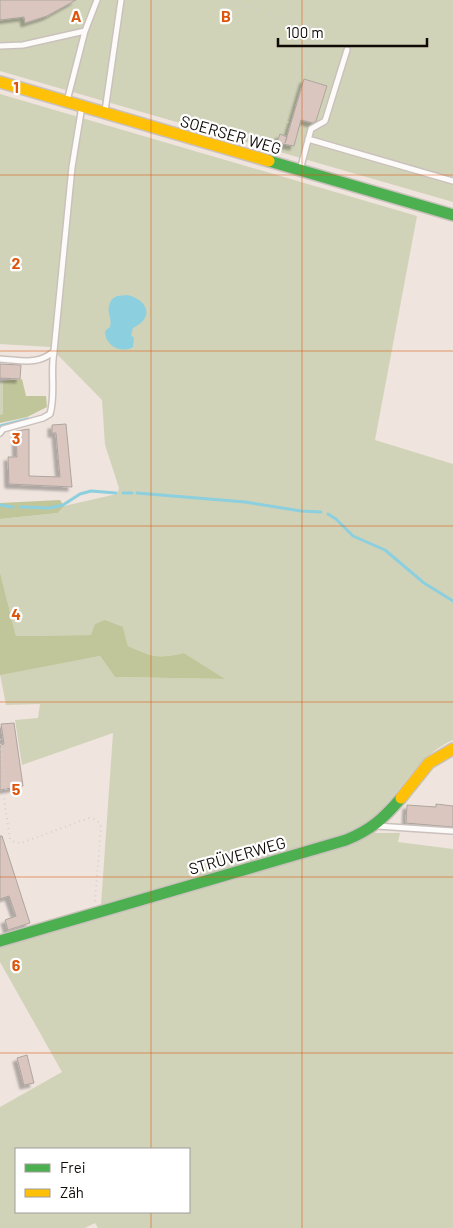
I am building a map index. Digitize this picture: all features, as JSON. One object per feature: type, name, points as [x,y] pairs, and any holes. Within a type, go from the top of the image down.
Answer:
[{"type":"street","name":"SOERSER WEG","points":[[0,82],[453,215]]},
{"type":"street","name":"STRÜVERWEG","points":[[0,941],[346,840],[365,832],[390,810],[429,763],[453,749]]},
{"type":"lane","points":[[66,102],[85,32],[97,0]]},
{"type":"lane","points":[[105,113],[121,0]]},
{"type":"lane","points":[[0,46],[23,45],[85,32]]},
{"type":"lane","points":[[299,170],[311,129],[325,121],[347,50]]},
{"type":"lane","points":[[0,433],[3,429],[43,418],[50,414],[53,405],[52,363],[72,167],[82,106]]},
{"type":"lane","points":[[308,139],[453,181]]},
{"type":"lane","points":[[0,359],[38,361],[46,358],[54,351]]},
{"type":"lane","points":[[374,826],[452,830]]},
{"type":"path","points":[[222,0],[318,28],[304,73],[323,79],[328,76],[338,79]]},
{"type":"path","points":[[311,26],[284,121],[311,129]]},
{"type":"path","points":[[0,739],[6,791],[4,800],[10,839],[20,843],[89,818],[99,823],[101,827],[95,914]]},
{"type":"green space","points":[[0,0],[453,0],[453,202],[0,71]]},
{"type":"green space","points":[[0,94],[417,216],[375,440],[453,464],[453,740],[428,756],[370,820],[346,834],[101,905],[113,733],[22,765],[15,720],[38,718],[40,704],[6,705],[0,674],[100,656],[115,677],[224,679],[184,653],[155,656],[128,646],[123,627],[91,635],[16,636],[0,572],[0,519],[58,513],[64,506],[117,494],[119,488],[105,445],[102,400],[50,347],[0,344]]},
{"type":"green space","points":[[22,379],[26,396],[46,396],[47,407],[27,417],[0,423],[0,415],[3,414],[3,381]]},
{"type":"green space","points":[[0,381],[3,381],[3,415],[0,415]]},
{"type":"green space","points":[[60,500],[64,506],[58,513],[0,519],[0,503]]},
{"type":"green space","points":[[0,572],[16,636],[91,635],[95,624],[105,620],[123,627],[128,646],[155,656],[184,653],[225,679],[115,677],[100,656],[0,675]]},
{"type":"green space","points":[[373,833],[400,833],[398,842],[453,849],[453,1228],[98,1228],[95,1223],[85,1228],[0,1228],[0,1107],[62,1072],[0,962],[0,947]]},
{"type":"water","points":[[128,295],[141,301],[146,310],[146,315],[140,324],[133,328],[131,335],[134,338],[133,347],[124,350],[114,347],[108,341],[105,331],[110,327],[109,308],[112,299],[117,296]]},
{"type":"building","points":[[0,0],[76,0],[47,16],[25,23],[24,17],[0,20]]},
{"type":"building","points":[[304,79],[327,86],[316,121],[313,123],[301,120],[294,146],[277,143],[280,134],[287,137]]},
{"type":"building","points":[[0,364],[21,365],[20,379],[0,378]]},
{"type":"building","points":[[66,424],[72,487],[9,484],[8,457],[17,457],[16,431],[29,429],[29,476],[60,477],[56,433],[52,433],[52,425]]},
{"type":"building","points":[[14,723],[23,786],[0,790],[0,745],[4,744],[1,724]]},
{"type":"building","points":[[436,804],[453,806],[453,827],[406,823],[407,805],[436,807]]},
{"type":"building","points":[[0,836],[2,836],[30,923],[8,930],[5,920],[16,916],[9,896],[0,899]]},
{"type":"building","points":[[27,1055],[34,1083],[24,1085],[17,1058]]},
{"type":"waterway","points":[[0,426],[28,419]]},
{"type":"waterway","points":[[20,507],[49,508],[63,505],[80,494],[91,491],[116,493]]},
{"type":"waterway","points":[[123,493],[132,493]]},
{"type":"waterway","points":[[137,493],[245,502],[301,511],[321,512]]},
{"type":"waterway","points":[[0,505],[13,507]]},
{"type":"waterway","points":[[328,514],[336,519],[353,536],[385,550],[424,583],[453,601]]},
{"type":"traffic: fast","points":[[269,161],[453,215]]},
{"type":"traffic: fast","points":[[0,941],[346,840],[377,823],[401,798]]},
{"type":"traffic: slow","points":[[0,82],[269,161]]},
{"type":"traffic: slow","points":[[401,798],[429,763],[453,749]]}]
